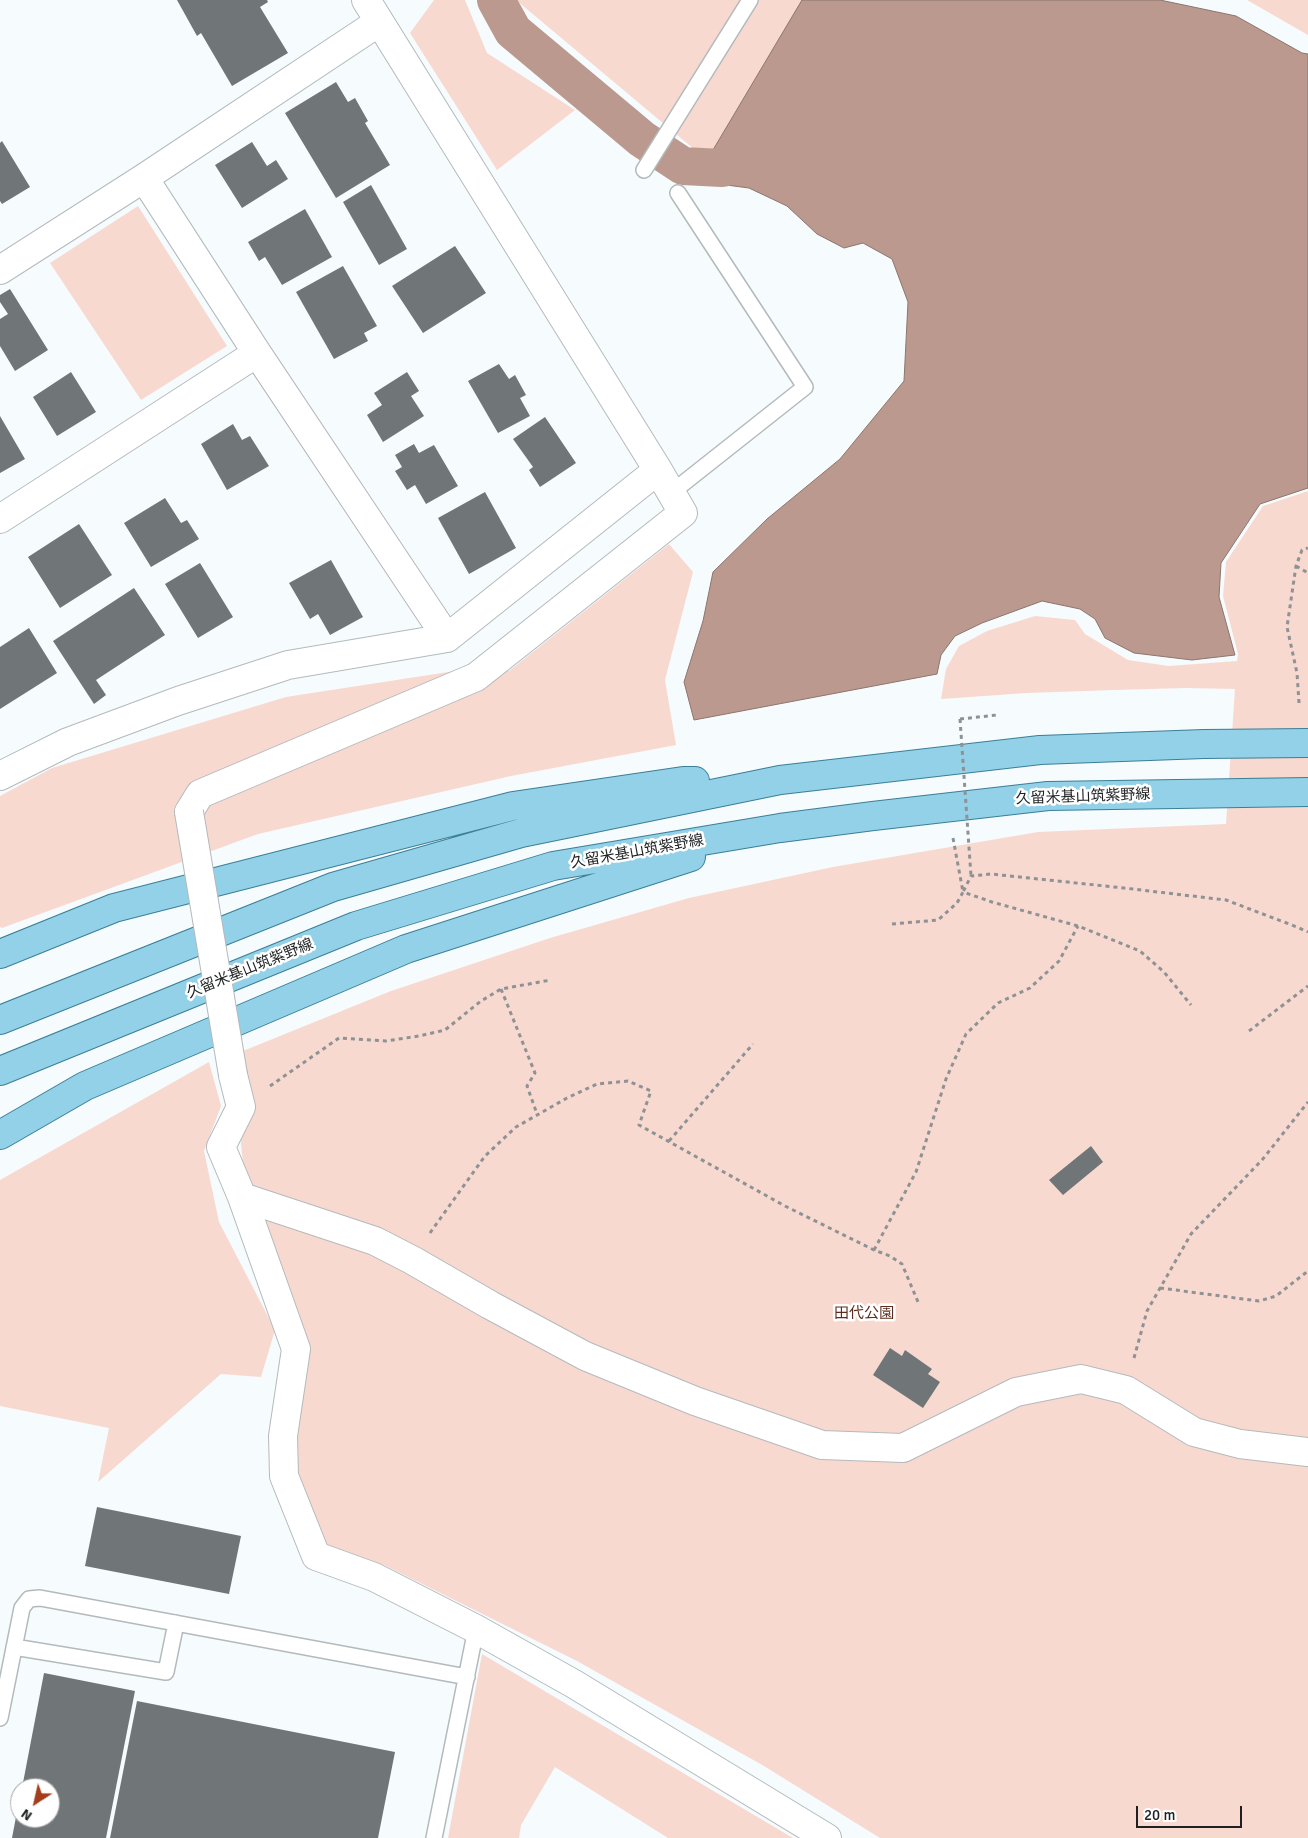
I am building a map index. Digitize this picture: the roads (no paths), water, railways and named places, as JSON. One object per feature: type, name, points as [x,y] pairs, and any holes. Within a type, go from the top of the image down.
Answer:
[{"type":"main road","points":[[0,1020],[333,887],[521,833],[780,780],[1040,750],[1204,744],[1308,743]]},
{"type":"main road","points":[[0,954],[114,908],[513,806],[683,781],[780,780]]},
{"type":"main road","name":"久留米基山筑紫野線","points":[[0,1071],[356,926],[553,866],[780,828],[1048,796],[1308,792]]},
{"type":"main road","points":[[0,1135],[85,1086],[406,950],[780,828]]},
{"type":"street","points":[[0,270],[144,178],[372,11],[683,513],[476,677],[200,794],[189,812],[233,1075],[242,1108],[221,1148],[242,1197],[296,1349],[284,1436],[284,1476],[316,1556],[374,1577],[476,1629],[574,1684],[827,1838]]},
{"type":"street","points":[[144,178],[257,353],[446,638]]},
{"type":"street","points":[[0,519],[257,353]]},
{"type":"street","points":[[0,776],[68,742],[178,701],[288,665],[446,638],[665,482]]},
{"type":"street","points":[[242,1197],[375,1241],[585,1356],[695,1400],[822,1445],[903,1448],[1016,1392],[1081,1380],[1126,1390],[1194,1432],[1240,1444],[1308,1452]]},
{"type":"lane","points":[[644,170],[750,0]]},
{"type":"lane","points":[[665,482],[805,387],[678,193]]},
{"type":"lane","points":[[0,1718],[22,1608],[29,1599],[40,1598],[466,1677]]},
{"type":"lane","points":[[14,1647],[166,1672],[176,1623]]},
{"type":"lane","points":[[434,1838],[476,1629]]},
{"type":"waterway","points":[[496,0],[513,31],[642,139],[683,166],[722,168],[758,157]]},
{"type":"park label","name":"田代公園","points":[[864,1314]]}]
